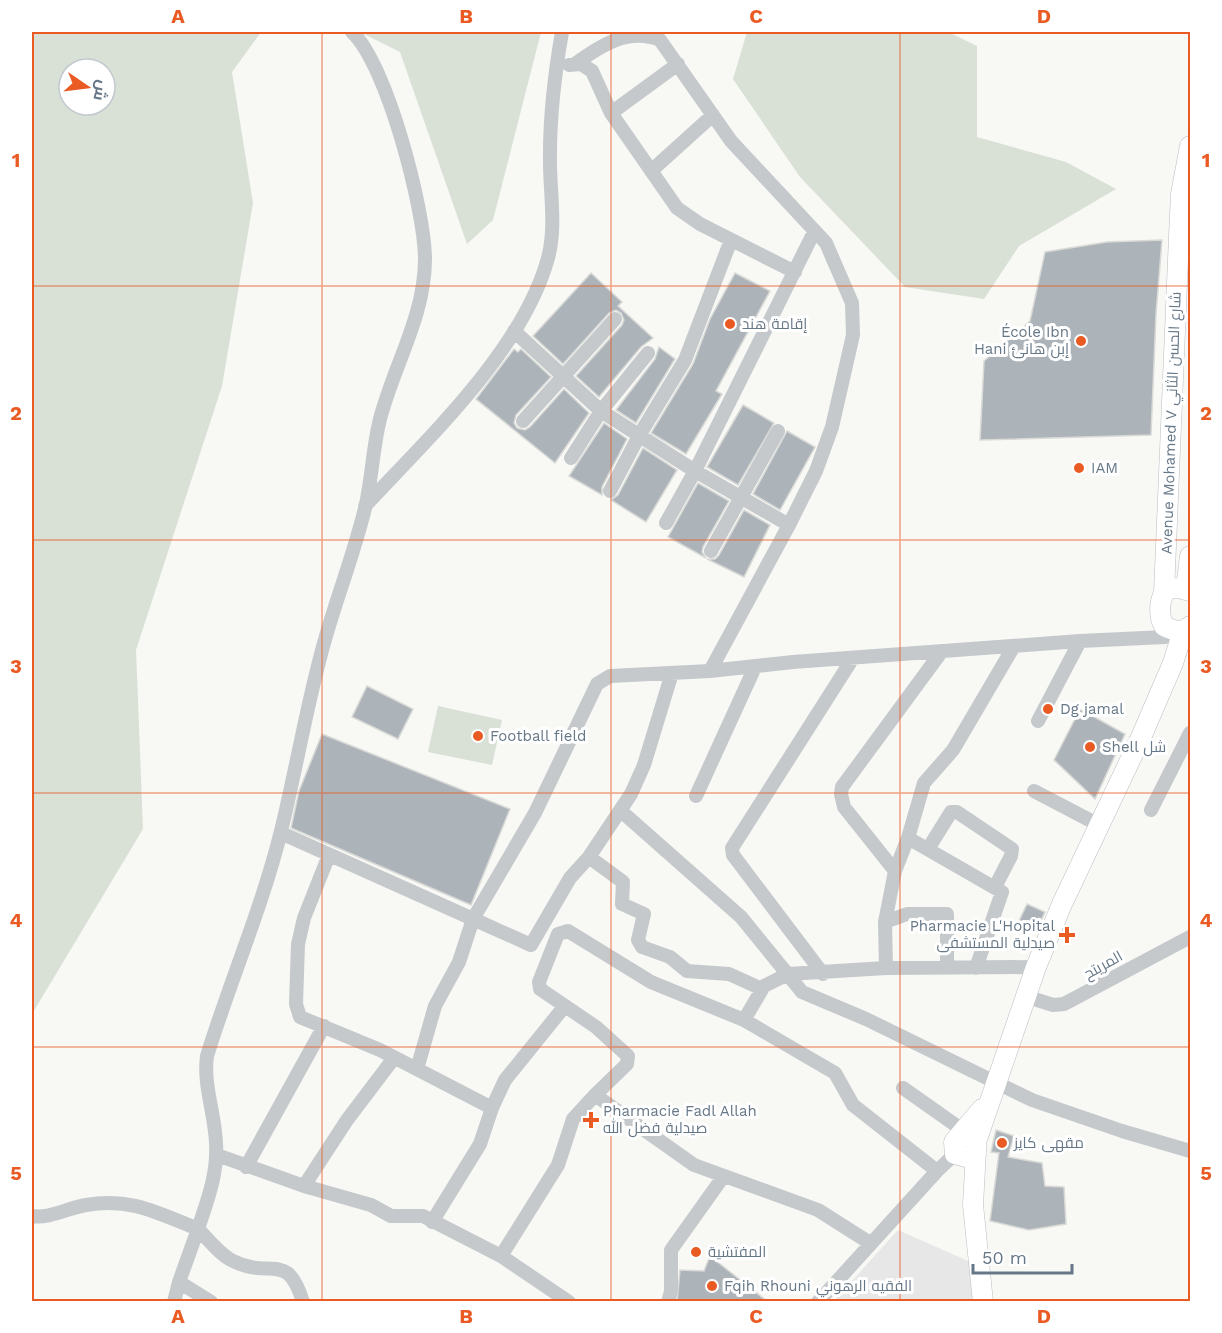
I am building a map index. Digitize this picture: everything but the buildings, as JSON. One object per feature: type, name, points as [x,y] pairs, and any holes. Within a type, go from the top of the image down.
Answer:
[{"type":"main road","name":"Avenue Mohamed V شارع الحسن الثاني","points":[[1176,630],[1160,616],[1164,593],[1181,194],[1190,149]]},
{"type":"main road","name":"Avenue Mohamed V شارع الحسن الثاني","points":[[1188,590],[1191,556]]},
{"type":"main road","points":[[1164,593],[1171,588],[1188,590]]},
{"type":"main road","points":[[983,1302],[965,1145],[994,1090],[1028,997],[1036,967],[1062,904],[1159,694],[1176,630]]},
{"type":"street","points":[[174,1302],[214,1176],[217,1155],[206,1073],[207,1056],[248,939],[281,833],[320,657],[365,506],[381,416],[419,306],[425,258],[412,180],[391,108],[374,65],[352,32]]},
{"type":"street","points":[[365,506],[463,398],[514,331],[537,288],[548,258],[552,231],[550,128],[562,32]]},
{"type":"street","points":[[556,69],[575,64],[607,42],[647,36],[660,40],[731,141],[830,250],[852,303],[854,321],[827,442],[789,525],[710,671]]},
{"type":"street","points":[[575,64],[587,67],[591,71],[611,113],[677,208],[700,225],[795,272]]},
{"type":"street","points":[[611,113],[678,64]]},
{"type":"street","points":[[651,171],[713,115]]},
{"type":"street","points":[[666,523],[695,471],[814,232]]},
{"type":"street","points":[[610,491],[640,434],[685,360],[731,240]]},
{"type":"street","points":[[523,421],[561,376],[615,319]]},
{"type":"street","points":[[514,331],[601,411],[695,471],[789,525]]},
{"type":"street","points":[[571,458],[601,411],[648,352]]},
{"type":"street","points":[[711,551],[778,431]]},
{"type":"street","points":[[417,1069],[435,1006],[459,962],[473,919],[535,813],[597,684],[602,679],[617,675],[710,671],[1080,641],[1176,630]]},
{"type":"street","points":[[1038,721],[1080,641]]},
{"type":"street","points":[[886,968],[885,922],[895,871],[909,838],[927,779],[953,750],[1014,646]]},
{"type":"street","points":[[895,871],[844,807],[842,787],[942,651]]},
{"type":"street","points":[[823,974],[733,855],[732,848],[854,658]]},
{"type":"street","points":[[696,796],[755,667]]},
{"type":"street","points":[[281,833],[531,945],[570,878],[621,811],[637,783],[672,673]]},
{"type":"street","points":[[1152,810],[1191,734]]},
{"type":"street","points":[[1034,791],[1099,825]]},
{"type":"street","points":[[621,811],[719,895],[741,917],[789,974],[795,986],[807,995],[866,1019],[994,1090],[1191,1151]]},
{"type":"street","points":[[928,849],[951,812],[957,812],[1012,849],[1011,856],[995,887]]},
{"type":"street","points":[[909,838],[1002,892],[976,968]]},
{"type":"street","points":[[330,855],[300,932],[296,993],[300,1017],[394,1058],[492,1108]]},
{"type":"street","points":[[589,856],[623,882],[623,905],[644,914],[638,940],[642,947],[670,957],[687,971],[729,974],[762,989]]},
{"type":"street","points":[[885,922],[907,914],[947,914],[946,968]]},
{"type":"street","points":[[501,1256],[558,1165],[573,1119],[627,1064],[628,1056],[596,1027],[564,1007],[539,986],[558,934],[564,931],[651,982],[744,1020],[835,1073],[853,1105],[937,1171]]},
{"type":"street","name":"المريتح","points":[[1028,997],[1053,1005],[1064,1004],[1191,936]]},
{"type":"street","points":[[744,1020],[762,989],[773,980],[789,974],[823,974],[886,968],[1036,967]]},
{"type":"street","points":[[432,1222],[480,1144],[492,1108],[516,1064],[564,1007]]},
{"type":"street","points":[[246,1167],[324,1026]]},
{"type":"street","points":[[304,1186],[347,1120],[394,1058]]},
{"type":"street","points":[[818,1302],[937,1171],[965,1145],[903,1088]]},
{"type":"street","points":[[595,1095],[678,1156],[723,1177],[818,1210],[870,1243]]},
{"type":"street","points":[[217,1155],[304,1186],[371,1205],[391,1216],[423,1216],[501,1256],[569,1302]]},
{"type":"street","points":[[668,1302],[672,1282],[671,1250],[723,1177]]},
{"type":"street","points":[[32,1216],[40,1217],[84,1206],[121,1202],[152,1210],[198,1229],[234,1262],[255,1269],[284,1270],[291,1274],[296,1280],[303,1302]]},
{"type":"street","points":[[179,1282],[211,1302]]},
{"type":"shaded area","points":[[32,32],[261,32],[232,72],[253,203],[222,386],[136,650],[143,829],[32,1014]]},
{"type":"shaded area","points":[[360,32],[541,32],[493,220],[467,244],[400,52]]},
{"type":"shaded area","points":[[747,32],[948,32],[977,46],[977,137],[1066,162],[1116,189],[1019,246],[984,299],[905,287],[800,177],[733,79]]},
{"type":"shaded area","points":[[438,706],[502,720],[492,765],[428,752]]},
{"type":"shaded area","points":[[898,1230],[977,1265],[979,1301],[833,1302]]},
{"type":"place","name":"إقامة هند","points":[[730,324]]},
{"type":"place","name":"École Ibn Hani إبن هانئ","points":[[1081,341]]},
{"type":"place","name":"IAM","points":[[1079,468]]},
{"type":"place","name":"Dg jamal","points":[[1048,709]]},
{"type":"place","name":"Football field","points":[[478,736]]},
{"type":"place","name":"Shell شل","points":[[1090,747]]},
{"type":"place","name":"Pharmacie L'Hopital صيدلية المستشفى","points":[[1067,935]]},
{"type":"place","name":"Pharmacie Fadl Allah صيدلية فضل الله","points":[[591,1120]]},
{"type":"place","name":"مقهى كايز","points":[[1002,1143]]},
{"type":"place","name":"المفتشية","points":[[696,1252]]},
{"type":"place","name":"Fqih Rhouni الفقيه الرهوني","points":[[712,1286]]}]
